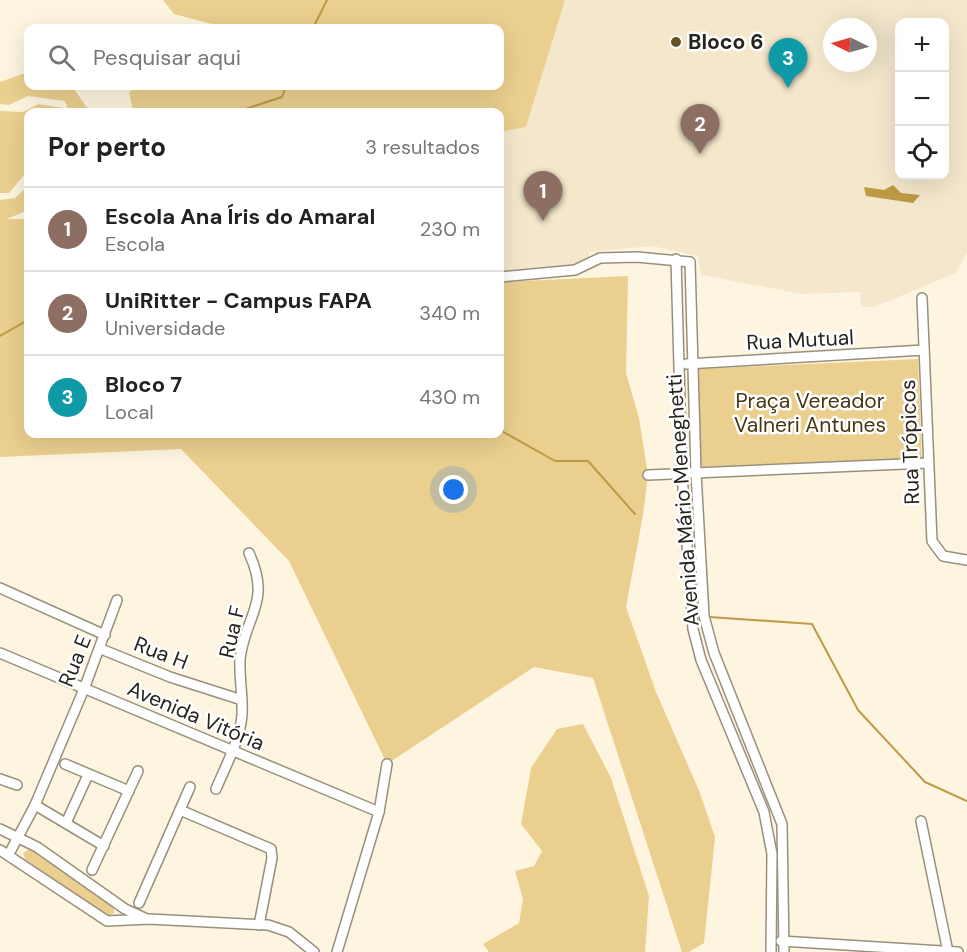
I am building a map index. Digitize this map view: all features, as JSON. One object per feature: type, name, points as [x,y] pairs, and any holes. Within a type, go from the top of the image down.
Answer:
[{"type":"street","points":[[504,277],[576,270],[600,258],[676,259]]},
{"type":"street","name":"Avenida Mário Meneghetti","points":[[771,952],[772,854],[764,812],[701,660],[693,629],[682,474],[676,259],[687,261],[691,266],[696,473],[706,627],[714,653],[782,824],[784,952]]},
{"type":"street","name":"Rua Trópicos","points":[[922,298],[932,541],[943,556],[967,560]]},
{"type":"street","name":"Rua Mutual","points":[[678,364],[924,350]]},
{"type":"street","points":[[648,475],[928,463]]},
{"type":"street","name":"Rua F","points":[[216,789],[232,751],[241,721],[240,659],[258,594],[257,573],[249,553]]},
{"type":"street","points":[[0,588],[105,635]]},
{"type":"street","name":"Rua E","points":[[5,852],[18,837],[35,804],[101,649],[117,600]]},
{"type":"street","points":[[693,629],[706,627]]},
{"type":"street","name":"Rua H","points":[[101,649],[170,677],[242,700]]},
{"type":"street","name":"Avenida Vitória","points":[[0,653],[379,812]]},
{"type":"street","points":[[729,729],[742,725]]},
{"type":"street","points":[[65,764],[129,791]]},
{"type":"street","points":[[337,952],[379,812],[387,764]]},
{"type":"street","points":[[93,870],[138,771]]},
{"type":"street","points":[[66,823],[88,775]]},
{"type":"street","points":[[0,779],[18,785]]},
{"type":"street","points":[[139,903],[190,787]]},
{"type":"street","points":[[35,804],[104,846]]},
{"type":"street","points":[[180,810],[271,849],[272,858],[259,925]]},
{"type":"street","points":[[921,821],[948,951]]},
{"type":"street","points":[[766,826],[782,824]]},
{"type":"street","points":[[0,829],[69,867],[118,904],[149,920]]},
{"type":"street","points":[[5,852],[102,919],[110,922],[149,920],[268,925],[289,932],[314,952]]},
{"type":"street","points":[[110,922],[119,915],[118,904]]},
{"type":"street","points":[[771,941],[958,952]]},
{"type":"shaded area","points":[[565,0],[967,0],[967,253],[956,273],[874,307],[861,307],[860,292],[802,294],[701,275],[698,256],[652,246],[589,252],[589,260],[576,266],[504,272],[504,131],[526,127]]},
{"type":"shaded area","points":[[893,185],[901,193],[920,195],[913,203],[866,196],[864,187],[884,190]]},
{"type":"green space","points":[[163,0],[565,0],[526,127],[504,131],[504,108],[132,108],[129,92],[132,90],[504,90],[504,24],[212,24],[174,14]]},
{"type":"green space","points":[[24,73],[24,90],[75,90],[87,108],[68,108],[65,101],[28,96],[9,105],[0,104],[0,82]]},
{"type":"green space","points":[[38,104],[63,108],[30,108]]},
{"type":"green space","points":[[0,111],[23,112],[24,175],[9,193],[0,193]]},
{"type":"green space","points":[[24,190],[24,212],[7,219],[24,219],[24,438],[504,438],[504,282],[628,276],[626,373],[639,418],[648,475],[626,607],[656,692],[700,793],[715,837],[704,943],[689,952],[682,952],[593,678],[534,667],[387,764],[289,561],[181,449],[0,457],[0,200],[15,198]]},
{"type":"green space","name":"Praça Vereador Valneri Antunes","points":[[918,359],[922,458],[701,467],[697,369]]},
{"type":"green space","points":[[583,724],[611,778],[649,896],[645,952],[489,952],[483,944],[519,923],[523,899],[515,871],[534,866],[542,851],[521,824],[531,768],[557,729]]},
{"type":"green space","points":[[32,848],[114,906],[114,913],[107,917],[26,862],[23,853]]},
{"type":"waterway","points":[[315,24],[327,0]]},
{"type":"waterway","points":[[248,108],[282,97],[285,90]]},
{"type":"waterway","points":[[0,336],[24,322]]},
{"type":"waterway","points":[[504,432],[555,461],[588,461],[635,514]]},
{"type":"waterway","points":[[709,617],[812,624],[858,710],[925,782],[967,801]]},
{"type":"place","name":"Bloco 6","points":[[676,42]]},
{"type":"place","name":"Bloco 7","points":[[788,88]]},
{"type":"place","name":"UniRitter - Campus FAPA","points":[[700,154]]},
{"type":"place","name":"Escola Ana Íris do Amaral","points":[[543,221]]}]
